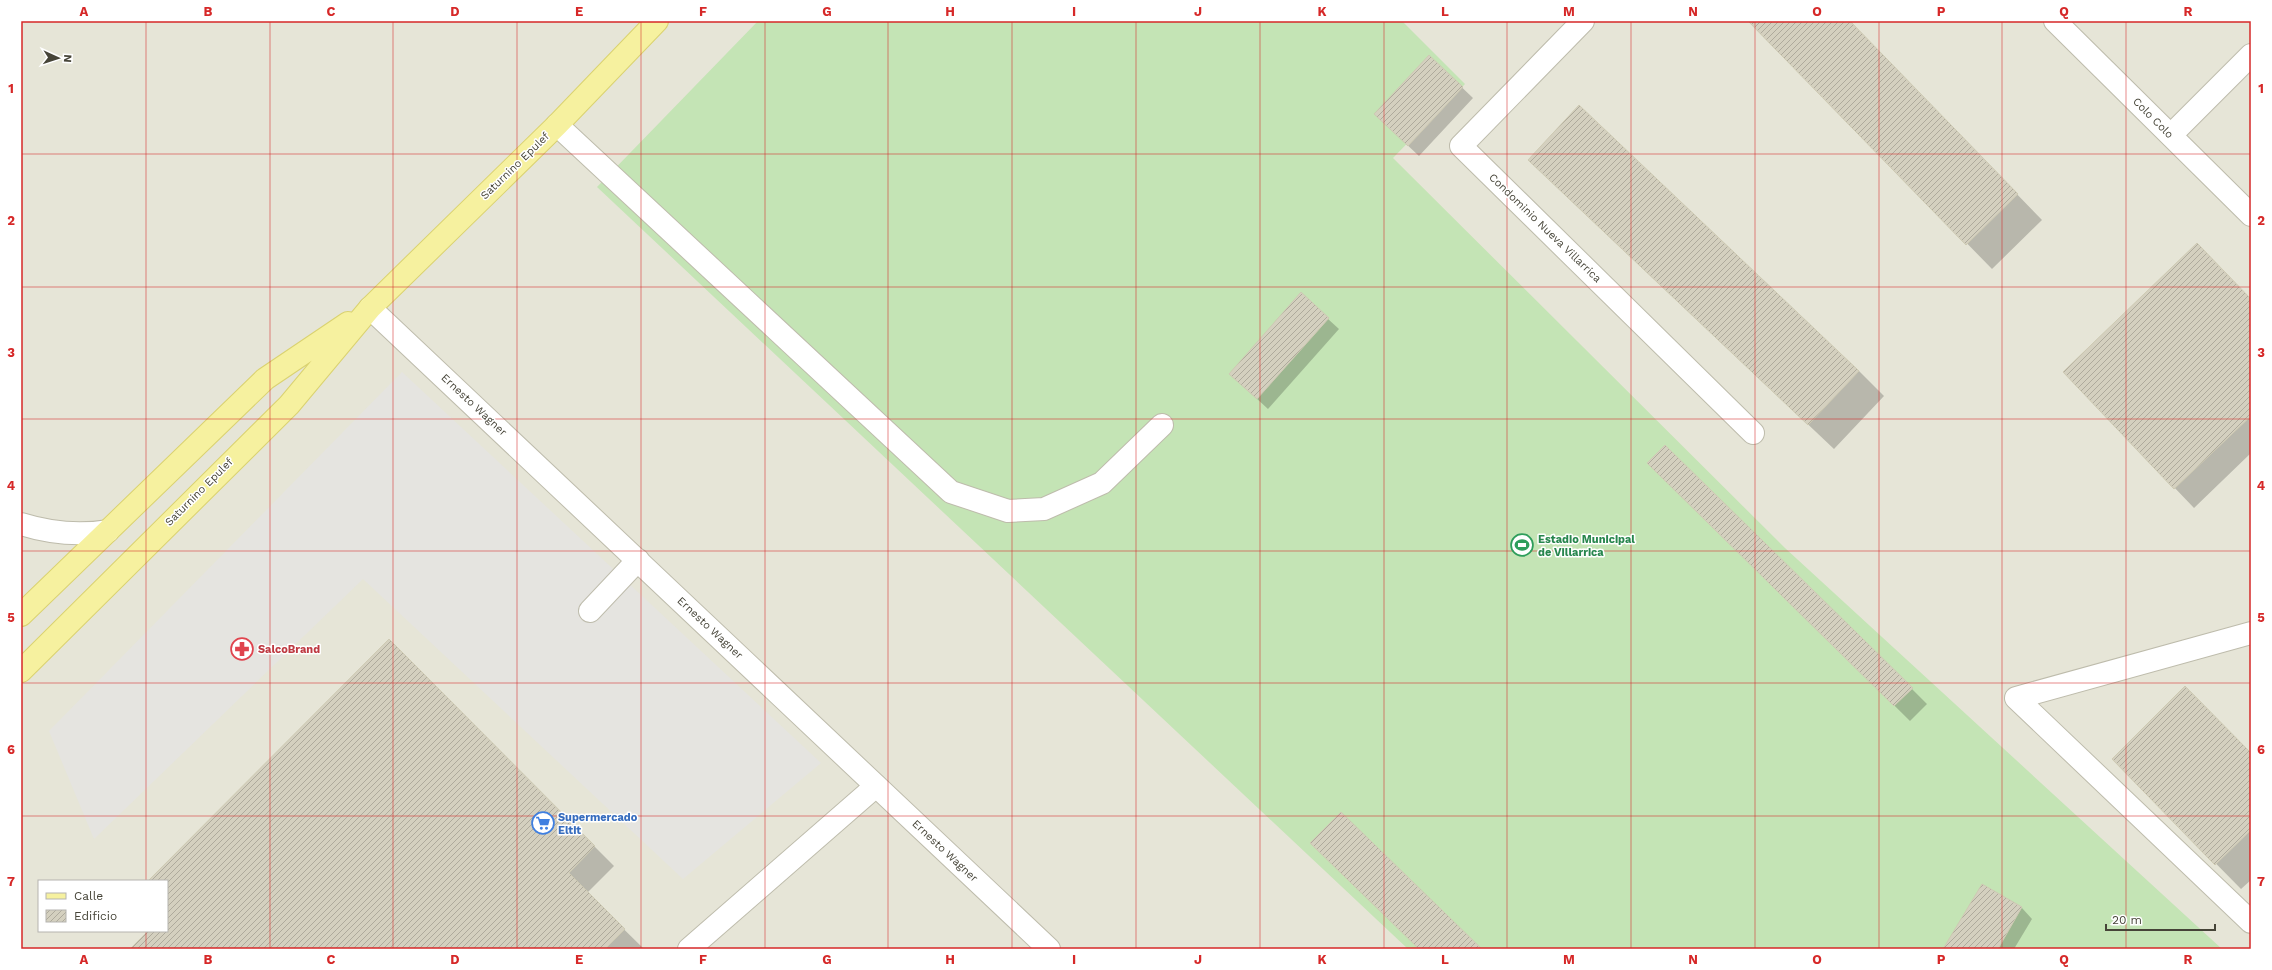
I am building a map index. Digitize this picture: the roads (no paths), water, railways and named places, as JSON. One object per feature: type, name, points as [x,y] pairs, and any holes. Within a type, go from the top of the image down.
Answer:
[{"type":"main road","name":"Saturnino Epulef","points":[[21,671],[289,405],[370,308],[556,125],[657,21]]},
{"type":"main road","name":"Saturnino Epulef","points":[[21,615],[265,380],[370,308]]},
{"type":"street","name":"Condominio Nueva Villarrica","points":[[1583,21],[1461,146],[1753,433]]},
{"type":"street","name":"Colo Colo","points":[[2055,21],[2251,215]]},
{"type":"street","points":[[2171,135],[2251,55]]},
{"type":"street","points":[[556,125],[951,492],[1008,511],[1044,509],[1102,484],[1162,425]]},
{"type":"street","name":"Ernesto Wagner","points":[[370,308],[1049,949]]},
{"type":"street","points":[[21,524],[61,533],[86,534],[108,531]]},
{"type":"street","points":[[590,611],[638,560]]},
{"type":"street","points":[[2251,633],[2016,698],[2251,922]]},
{"type":"street","points":[[689,949],[876,786]]},
{"type":"place","name":"Estadio Municipal de Villarrica","points":[[1522,545]]},
{"type":"place","name":"SalcoBrand","points":[[242,649]]},
{"type":"place","name":"Supermercado Eltit","points":[[543,823]]}]
